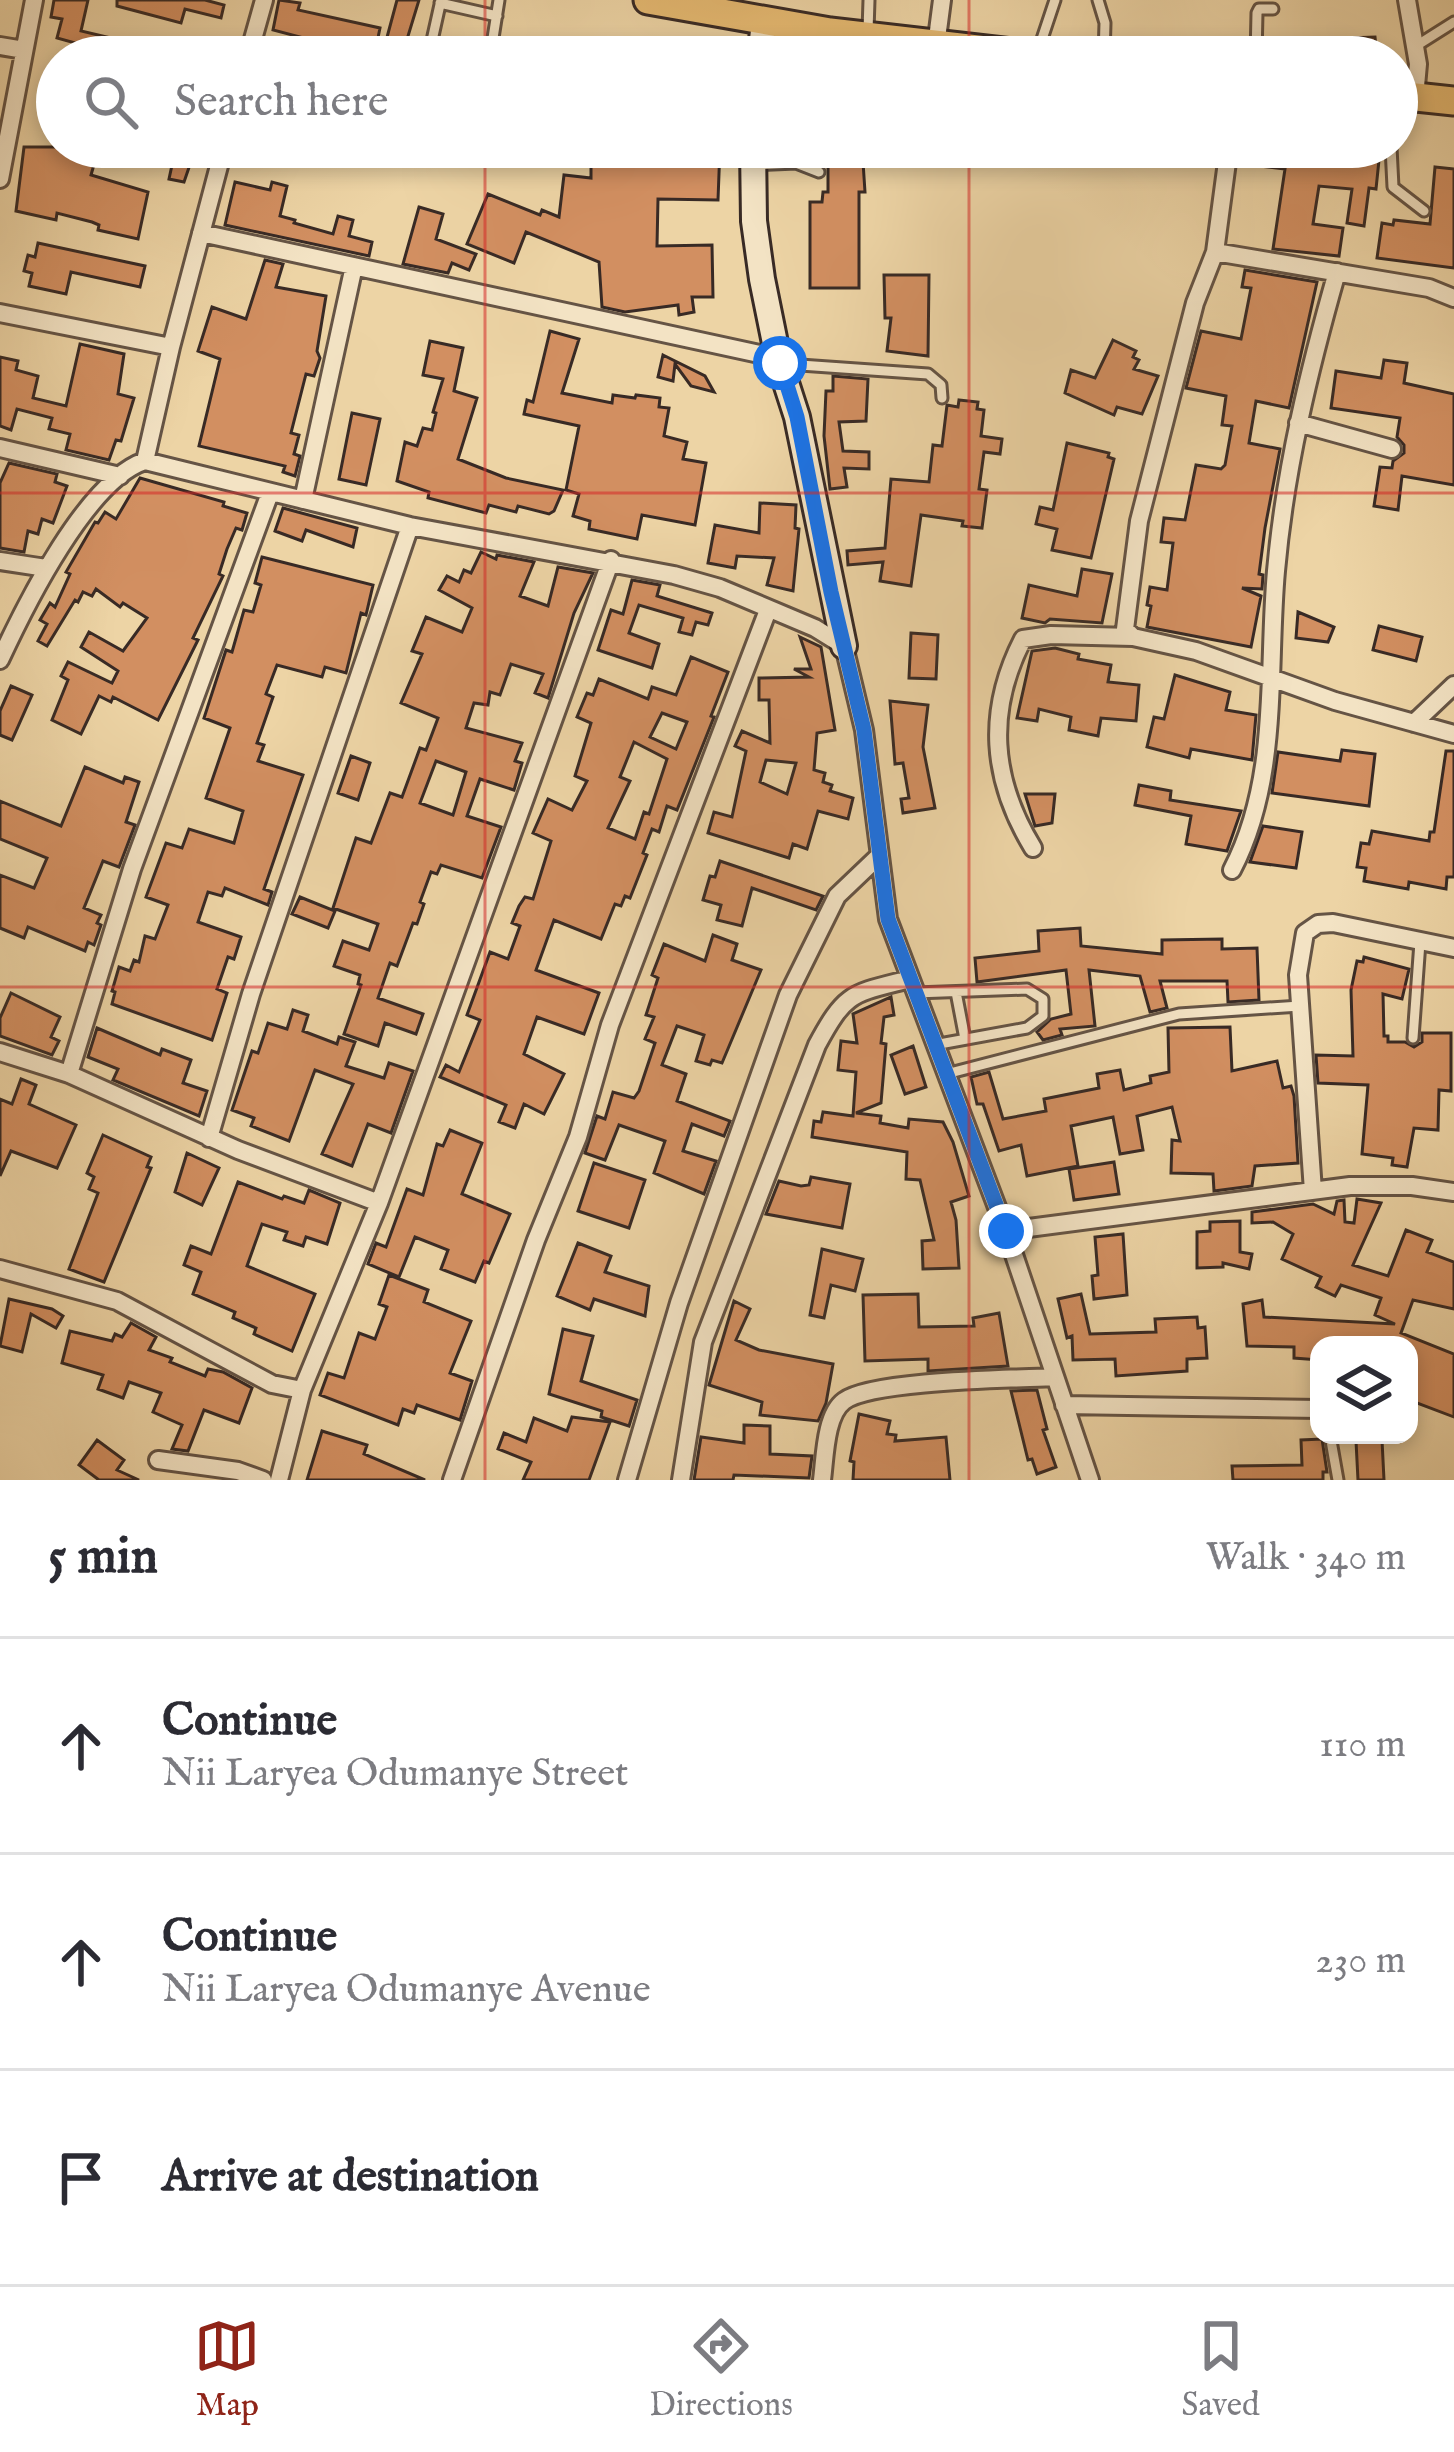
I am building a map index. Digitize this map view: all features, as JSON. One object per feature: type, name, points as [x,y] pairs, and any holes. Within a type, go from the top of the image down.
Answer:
[{"type":"main road","points":[[649,0],[860,36]]},
{"type":"main road","points":[[1418,97],[1454,101]]},
{"type":"street","points":[[0,179],[34,0]]},
{"type":"street","points":[[254,36],[264,0]]},
{"type":"street","points":[[938,36],[943,0]]},
{"type":"street","points":[[1407,0],[1414,36]]},
{"type":"street","points":[[762,36],[764,23]]},
{"type":"street","points":[[0,46],[24,50]]},
{"type":"street","points":[[146,461],[218,168]]},
{"type":"street","points":[[754,168],[759,260],[864,730],[888,919],[1006,1231],[1090,1480]]},
{"type":"street","points":[[1133,637],[1125,629],[1124,618],[1139,521],[1195,303],[1215,252],[1226,168]]},
{"type":"street","points":[[201,233],[779,360]]},
{"type":"street","points":[[1215,252],[1429,288],[1454,298]]},
{"type":"street","points":[[303,500],[354,266]]},
{"type":"street","points":[[1232,870],[1247,840],[1257,800],[1274,678],[1276,566],[1304,387],[1337,272]]},
{"type":"street","points":[[0,313],[171,347]]},
{"type":"street","points":[[1298,423],[1392,449]]},
{"type":"street","points":[[0,448],[121,476]]},
{"type":"street","points":[[0,660],[46,568],[76,524],[121,476],[146,461],[410,526],[611,560],[720,588],[844,646]]},
{"type":"street","points":[[69,1074],[132,869],[271,493]]},
{"type":"street","points":[[209,1138],[250,994],[410,526]]},
{"type":"street","points":[[279,1480],[302,1390],[380,1203],[611,560]]},
{"type":"street","points":[[0,561],[46,568]]},
{"type":"street","points":[[452,1480],[536,1240],[578,1137],[610,1025],[768,610]]},
{"type":"street","points":[[1033,848],[1011,813],[998,723],[1004,677],[1023,639],[1133,637],[1196,651],[1335,701],[1454,734]]},
{"type":"street","points":[[1414,723],[1454,685]]},
{"type":"street","points":[[627,1480],[679,1303],[788,995],[837,896],[880,855]]},
{"type":"street","points":[[1313,1191],[1300,1006],[1301,940],[1311,928],[1333,923],[1454,948]]},
{"type":"street","points":[[681,1480],[703,1342],[817,1045],[837,1008],[854,993],[912,986]]},
{"type":"street","points":[[0,1052],[69,1074],[209,1138],[380,1203]]},
{"type":"street","points":[[1006,1231],[1350,1186],[1454,1192]]},
{"type":"street","points":[[0,1269],[117,1301],[272,1384],[302,1390]]},
{"type":"street","points":[[822,1480],[836,1411],[845,1400],[923,1385],[1055,1376]]},
{"type":"street","points":[[1064,1405],[1310,1409]]},
{"type":"street","points":[[158,1460],[238,1471],[263,1480]]},
{"type":"lane","points":[[493,36],[499,0]]},
{"type":"lane","points":[[867,36],[869,0]]},
{"type":"lane","points":[[1043,36],[1055,0]]},
{"type":"lane","points":[[1098,0],[1105,36]]},
{"type":"lane","points":[[433,36],[441,2],[496,16]]},
{"type":"lane","points":[[1256,36],[1259,9],[1273,9]]},
{"type":"lane","points":[[1418,45],[1454,22]]},
{"type":"lane","points":[[809,168],[819,172]]},
{"type":"lane","points":[[1392,168],[1393,188],[1424,211]]},
{"type":"lane","points":[[779,360],[928,374],[941,385],[942,398]]},
{"type":"lane","points":[[1413,1038],[1420,942]]},
{"type":"lane","points":[[912,986],[956,992],[1027,989],[1043,999],[1042,1016],[1027,1028],[934,1045]]},
{"type":"lane","points":[[956,992],[965,1039]]},
{"type":"lane","points":[[946,1074],[1178,1014],[1300,1006]]},
{"type":"lane","points":[[1332,1444],[1339,1480]]},
{"type":"building","points":[[54,0],[88,0],[81,31],[102,36],[58,36],[62,19],[51,17]]},
{"type":"building","points":[[117,0],[205,0],[224,5],[221,18],[185,9],[181,23],[117,6]]},
{"type":"building","points":[[279,0],[300,3],[298,10],[380,28],[378,36],[296,36],[273,30]]},
{"type":"building","points":[[397,0],[419,0],[408,36],[387,36]]},
{"type":"building","points":[[24,147],[36,147],[36,168],[93,168],[91,175],[148,192],[138,239],[98,230],[99,225],[92,222],[57,213],[56,220],[16,211]]},
{"type":"building","points":[[1435,167],[1454,169],[1454,268],[1377,258],[1382,223],[1430,224]]},
{"type":"building","points":[[171,168],[189,168],[184,182],[169,179]]},
{"type":"building","points":[[591,168],[719,168],[718,200],[658,199],[657,246],[712,245],[713,297],[692,297],[694,312],[679,315],[678,305],[625,312],[602,307],[599,262],[526,232],[514,263],[467,244],[488,194],[540,215],[542,210],[559,217],[564,175],[591,178]]},
{"type":"building","points":[[828,168],[863,168],[859,288],[810,288],[810,202],[822,202],[823,192],[828,192]]},
{"type":"building","points":[[1276,168],[1378,168],[1376,189],[1369,188],[1364,226],[1347,223],[1352,189],[1319,186],[1313,224],[1343,228],[1339,256],[1273,249],[1285,169]]},
{"type":"building","points":[[235,182],[270,190],[272,182],[287,186],[280,216],[294,223],[333,234],[338,216],[353,220],[349,236],[372,242],[369,256],[225,225]]},
{"type":"building","points":[[419,207],[443,214],[436,239],[476,254],[469,270],[452,263],[448,273],[403,264]]},
{"type":"building","points":[[38,243],[145,266],[140,287],[71,272],[66,294],[29,286],[32,273],[24,271]]},
{"type":"building","points":[[265,260],[283,264],[276,287],[326,296],[317,351],[320,358],[314,376],[306,374],[291,433],[299,435],[295,476],[283,472],[285,466],[199,446],[220,359],[198,351],[212,307],[246,319]]},
{"type":"building","points":[[1245,270],[1317,282],[1289,408],[1256,401],[1249,443],[1280,449],[1259,574],[1263,575],[1262,589],[1242,588],[1261,596],[1251,647],[1147,627],[1150,587],[1167,590],[1173,543],[1161,542],[1164,518],[1185,520],[1196,465],[1221,469],[1225,465],[1232,426],[1222,425],[1226,396],[1186,388],[1201,331],[1241,339],[1251,288],[1242,287]]},
{"type":"building","points":[[884,275],[929,275],[928,356],[887,351],[891,318],[885,318]]},
{"type":"building","points":[[550,331],[579,339],[562,393],[612,403],[613,395],[660,398],[659,407],[669,408],[664,436],[687,442],[683,459],[706,463],[695,525],[642,515],[637,539],[589,529],[590,521],[573,516],[579,494],[566,490],[579,426],[524,414],[527,400],[533,402]]},
{"type":"building","points":[[1113,340],[1136,351],[1133,357],[1139,360],[1134,369],[1158,376],[1142,414],[1117,407],[1114,415],[1065,393],[1071,370],[1095,378]]},
{"type":"building","points":[[430,341],[463,348],[454,391],[477,398],[458,459],[506,478],[563,490],[554,511],[549,514],[518,506],[516,512],[489,505],[486,513],[428,498],[429,492],[397,481],[405,442],[417,446],[423,428],[432,430],[443,379],[423,375]]},
{"type":"building","points":[[80,344],[124,354],[118,394],[134,398],[121,441],[116,440],[109,460],[66,450],[70,434],[49,429],[52,418],[17,409],[11,430],[0,426],[0,357],[18,361],[16,370],[38,376],[33,398],[66,406]]},
{"type":"building","points":[[663,355],[705,376],[714,392],[691,386],[675,364],[673,381],[658,377]]},
{"type":"building","points":[[1384,360],[1407,363],[1404,383],[1454,394],[1454,485],[1402,476],[1398,510],[1374,506],[1380,467],[1392,468],[1404,453],[1397,437],[1400,418],[1331,408],[1336,371],[1381,378]]},
{"type":"building","points":[[833,376],[868,379],[866,421],[839,422],[843,451],[869,452],[869,469],[844,468],[847,487],[830,489],[824,436],[826,391],[833,391]]},
{"type":"building","points":[[959,400],[978,402],[977,409],[984,410],[981,436],[1002,439],[1000,454],[984,452],[979,489],[987,490],[982,528],[921,515],[911,586],[880,581],[883,562],[848,565],[847,551],[885,548],[891,479],[929,482],[933,445],[942,446],[947,405],[958,407]]},
{"type":"building","points":[[352,413],[380,419],[366,485],[339,479]]},
{"type":"building","points":[[1067,443],[1109,453],[1114,459],[1091,558],[1052,550],[1057,529],[1036,524],[1040,507],[1053,510]]},
{"type":"building","points":[[9,463],[57,474],[55,482],[67,486],[53,523],[42,519],[38,534],[28,531],[24,552],[0,548],[0,483]]},
{"type":"building","points":[[140,478],[247,513],[242,530],[236,528],[227,549],[219,574],[223,576],[193,638],[198,640],[158,720],[113,697],[111,702],[99,696],[81,734],[52,720],[68,680],[61,676],[68,662],[112,683],[118,671],[81,647],[89,632],[123,651],[147,618],[123,603],[120,607],[96,589],[92,596],[83,592],[75,600],[47,646],[38,641],[47,624],[40,620],[50,603],[55,607],[70,574],[66,572],[95,522],[105,512],[116,519]]},
{"type":"building","points":[[760,503],[796,505],[795,528],[799,529],[793,591],[767,585],[774,558],[737,556],[735,568],[708,563],[715,525],[759,533]]},
{"type":"building","points":[[283,508],[357,528],[353,547],[306,530],[302,541],[275,531]]},
{"type":"building","points":[[481,552],[496,559],[497,555],[534,562],[520,596],[548,606],[558,567],[593,573],[574,613],[548,698],[535,693],[543,674],[511,664],[500,695],[490,692],[488,705],[474,703],[466,728],[522,743],[515,761],[522,763],[514,790],[480,779],[467,816],[501,827],[482,878],[441,865],[437,874],[431,872],[417,924],[413,923],[397,966],[390,963],[378,998],[423,1014],[416,1034],[385,1023],[378,1046],[344,1034],[360,975],[334,966],[343,941],[369,950],[378,924],[333,908],[356,838],[371,843],[390,793],[402,797],[420,748],[426,750],[438,718],[401,703],[422,654],[412,651],[426,617],[462,632],[472,608],[439,590],[447,576],[459,582],[464,570],[471,573]],"holes":[[[436,761],[466,772],[453,815],[420,803]]]},
{"type":"building","points":[[262,557],[373,585],[346,673],[325,667],[322,677],[277,665],[266,694],[273,697],[257,743],[264,745],[258,761],[303,775],[264,889],[272,892],[268,905],[225,888],[222,896],[208,892],[198,922],[241,937],[217,989],[227,993],[212,1040],[112,1004],[112,991],[119,967],[130,971],[134,960],[139,962],[145,936],[155,939],[168,905],[146,897],[166,843],[182,848],[189,829],[234,843],[243,811],[206,798],[230,728],[204,718],[244,610],[253,612]]},
{"type":"building","points":[[1082,569],[1112,574],[1102,623],[1022,618],[1029,585],[1077,596]]},
{"type":"building","points":[[632,580],[660,585],[657,596],[712,613],[708,625],[696,622],[692,635],[679,632],[683,618],[639,605],[629,633],[659,644],[652,668],[598,650],[611,610],[623,614]]},
{"type":"building","points":[[1298,612],[1334,627],[1328,642],[1296,638]]},
{"type":"building","points":[[1379,626],[1422,637],[1416,661],[1373,650]]},
{"type":"building","points":[[911,633],[938,635],[936,679],[909,678]]},
{"type":"building","points":[[800,637],[821,647],[835,730],[817,733],[814,770],[825,773],[823,782],[832,785],[830,791],[853,798],[848,819],[818,811],[807,849],[793,844],[789,858],[708,833],[714,812],[732,817],[746,751],[735,746],[742,731],[770,743],[769,700],[759,700],[759,678],[809,677],[794,669],[811,669]],"holes":[[[766,760],[796,763],[787,794],[760,782]]]},
{"type":"building","points":[[1055,648],[1079,654],[1078,659],[1111,665],[1108,682],[1139,685],[1136,721],[1101,718],[1098,736],[1069,730],[1071,717],[1039,709],[1037,721],[1017,718],[1032,651]]},
{"type":"building","points":[[691,657],[728,672],[677,810],[667,806],[659,832],[652,829],[630,898],[625,896],[621,906],[615,904],[601,939],[554,920],[536,970],[599,993],[584,1034],[537,1017],[524,1054],[564,1074],[544,1114],[524,1104],[515,1128],[499,1122],[506,1105],[440,1077],[446,1065],[459,1072],[480,1020],[467,1015],[490,952],[508,959],[520,926],[512,923],[519,906],[525,897],[533,899],[551,841],[533,833],[548,799],[572,810],[587,781],[575,776],[591,723],[577,717],[599,679],[648,699],[652,687],[676,695]],"holes":[[[662,713],[687,722],[676,749],[650,737]],[[634,742],[667,759],[649,814],[644,812],[635,839],[608,828],[630,781],[620,777]]]},
{"type":"building","points":[[1175,675],[1230,692],[1226,710],[1256,715],[1252,760],[1191,749],[1189,758],[1147,747],[1154,717],[1164,719]]},
{"type":"building","points":[[11,686],[32,695],[12,740],[0,735],[0,711]]},
{"type":"building","points":[[890,701],[928,705],[923,747],[935,808],[903,813],[901,799],[909,798],[903,763],[895,764]]},
{"type":"building","points":[[1342,750],[1375,754],[1369,806],[1272,793],[1278,752],[1340,761]]},
{"type":"building","points":[[1446,751],[1454,751],[1454,877],[1447,877],[1446,889],[1409,882],[1408,889],[1364,881],[1366,868],[1357,867],[1361,843],[1369,844],[1372,831],[1429,841]]},
{"type":"building","points":[[351,756],[370,763],[358,800],[338,793]]},
{"type":"building","points":[[85,767],[123,783],[125,777],[139,782],[126,822],[135,825],[119,867],[103,861],[84,908],[101,915],[94,945],[88,942],[85,951],[28,927],[24,938],[0,928],[0,875],[34,888],[47,858],[0,839],[0,801],[61,826]]},
{"type":"building","points":[[1139,785],[1171,791],[1170,800],[1241,811],[1227,851],[1186,844],[1191,816],[1135,805]]},
{"type":"building","points":[[1025,794],[1055,794],[1052,823],[1035,826]]},
{"type":"building","points":[[1263,826],[1302,832],[1296,868],[1250,862]]},
{"type":"building","points":[[720,861],[823,896],[816,910],[752,888],[742,926],[717,920],[721,905],[703,900]]},
{"type":"building","points":[[300,897],[335,911],[328,928],[292,914]]},
{"type":"building","points":[[1080,928],[1081,946],[1162,954],[1162,940],[1222,939],[1222,949],[1257,948],[1259,1000],[1228,1002],[1227,981],[1160,981],[1167,1008],[1150,1012],[1140,976],[1089,970],[1095,1026],[1060,1029],[1062,1035],[1043,1040],[1037,1032],[1051,1019],[1071,1014],[1066,970],[977,982],[975,958],[1039,951],[1038,931]]},
{"type":"building","points":[[713,935],[737,944],[732,960],[761,970],[722,1063],[696,1061],[704,1035],[677,1026],[662,1065],[686,1074],[677,1101],[730,1121],[724,1136],[692,1124],[683,1151],[716,1161],[704,1194],[654,1173],[665,1141],[619,1125],[605,1160],[585,1153],[597,1116],[605,1119],[613,1092],[634,1098],[639,1091],[655,1043],[645,1039],[654,1017],[646,1015],[658,978],[652,975],[664,944],[705,961]]},
{"type":"building","points":[[1364,957],[1409,969],[1402,999],[1383,994],[1388,1042],[1414,1047],[1422,1042],[1422,1033],[1451,1033],[1451,1091],[1439,1090],[1438,1130],[1414,1128],[1407,1167],[1392,1165],[1393,1158],[1362,1154],[1368,1085],[1318,1083],[1316,1055],[1353,1056],[1351,990],[1357,961],[1363,962]]},
{"type":"building","points":[[11,993],[60,1017],[51,1037],[59,1041],[52,1055],[0,1036],[0,1018]]},
{"type":"building","points":[[891,997],[894,1015],[884,1017],[881,1043],[886,1044],[881,1103],[856,1113],[881,1116],[880,1123],[908,1128],[909,1119],[943,1122],[969,1196],[951,1202],[959,1268],[923,1269],[922,1241],[934,1240],[920,1180],[906,1179],[907,1152],[812,1137],[814,1121],[821,1122],[823,1112],[853,1116],[856,1072],[838,1070],[841,1041],[857,1043],[853,1014]]},
{"type":"building","points":[[293,1010],[308,1015],[303,1031],[337,1044],[339,1037],[355,1042],[346,1066],[384,1078],[389,1063],[413,1071],[391,1133],[368,1124],[352,1166],[322,1154],[353,1084],[315,1070],[289,1141],[251,1126],[254,1118],[232,1110],[252,1051],[258,1053],[268,1023],[287,1029]]},
{"type":"building","points":[[1230,1027],[1232,1071],[1277,1061],[1283,1088],[1291,1086],[1294,1096],[1298,1163],[1255,1166],[1252,1186],[1214,1191],[1213,1174],[1171,1173],[1172,1140],[1180,1141],[1172,1107],[1137,1116],[1143,1150],[1120,1154],[1113,1117],[1071,1126],[1078,1166],[1027,1176],[1021,1145],[999,1151],[983,1104],[977,1104],[971,1077],[989,1072],[1003,1119],[1046,1111],[1044,1099],[1099,1088],[1097,1074],[1120,1070],[1124,1090],[1151,1083],[1150,1076],[1169,1072],[1168,1028]]},
{"type":"building","points":[[97,1028],[160,1055],[162,1049],[191,1060],[183,1083],[207,1091],[199,1116],[113,1080],[118,1069],[88,1057]]},
{"type":"building","points":[[913,1046],[926,1087],[905,1094],[891,1055]]},
{"type":"building","points":[[21,1079],[36,1085],[29,1104],[76,1125],[57,1168],[11,1151],[0,1176],[0,1099],[12,1104]]},
{"type":"building","points":[[450,1130],[482,1143],[462,1194],[510,1214],[489,1263],[484,1261],[475,1282],[441,1269],[448,1250],[415,1237],[399,1277],[368,1264],[376,1243],[386,1247],[407,1189],[423,1195],[437,1144],[443,1146]]},
{"type":"building","points":[[103,1135],[151,1157],[147,1167],[151,1168],[104,1282],[69,1269],[98,1193],[89,1189],[94,1177],[87,1173]]},
{"type":"building","points":[[187,1153],[219,1168],[202,1205],[175,1192]]},
{"type":"building","points":[[1114,1162],[1119,1194],[1074,1200],[1069,1169]]},
{"type":"building","points":[[594,1163],[645,1180],[629,1228],[578,1211]]},
{"type":"building","points":[[811,1177],[850,1184],[842,1228],[766,1214],[779,1181],[809,1185]]},
{"type":"building","points":[[238,1182],[282,1199],[304,1203],[309,1190],[340,1203],[327,1244],[306,1237],[303,1246],[284,1240],[287,1232],[262,1224],[247,1266],[315,1294],[292,1351],[254,1334],[256,1328],[233,1318],[235,1312],[193,1294],[201,1272],[184,1265],[191,1246],[211,1254]]},
{"type":"building","points":[[1357,1199],[1381,1203],[1353,1265],[1388,1276],[1406,1230],[1432,1240],[1427,1252],[1454,1262],[1454,1309],[1413,1300],[1401,1333],[1409,1336],[1310,1336],[1310,1359],[1294,1358],[1294,1347],[1247,1346],[1243,1304],[1262,1300],[1264,1317],[1395,1324],[1375,1315],[1381,1298],[1341,1285],[1335,1296],[1316,1287],[1321,1277],[1282,1259],[1293,1234],[1273,1222],[1252,1223],[1252,1212],[1313,1204],[1334,1214],[1337,1201],[1344,1200],[1345,1222],[1354,1223]]},
{"type":"building","points":[[1240,1221],[1240,1252],[1252,1254],[1249,1269],[1223,1263],[1223,1267],[1197,1268],[1197,1232],[1210,1231],[1210,1222]]},
{"type":"building","points":[[1123,1234],[1127,1295],[1094,1299],[1092,1276],[1098,1275],[1095,1237]]},
{"type":"building","points":[[578,1243],[611,1256],[605,1272],[649,1286],[645,1316],[594,1299],[590,1310],[557,1296]]},
{"type":"building","points":[[822,1249],[863,1259],[855,1291],[831,1285],[824,1318],[810,1315]]},
{"type":"building","points":[[389,1275],[428,1290],[424,1302],[471,1321],[450,1373],[472,1381],[460,1420],[417,1405],[414,1413],[403,1409],[398,1425],[320,1395],[328,1373],[344,1378],[359,1333],[375,1339],[387,1307],[379,1304]]},
{"type":"building","points":[[918,1294],[919,1327],[974,1326],[973,1318],[999,1313],[1008,1366],[928,1371],[928,1359],[865,1361],[863,1295]]},
{"type":"building","points":[[1081,1294],[1090,1334],[1156,1332],[1155,1319],[1197,1317],[1198,1328],[1205,1327],[1207,1358],[1187,1359],[1187,1371],[1116,1376],[1115,1359],[1073,1360],[1072,1336],[1067,1338],[1058,1299]]},
{"type":"building","points":[[9,1299],[63,1316],[56,1328],[31,1314],[22,1352],[0,1346]]},
{"type":"building","points":[[734,1301],[750,1309],[736,1340],[759,1350],[833,1364],[818,1421],[760,1415],[762,1402],[709,1385]]},
{"type":"building","points":[[131,1323],[156,1337],[149,1350],[172,1358],[170,1362],[205,1376],[208,1369],[223,1372],[252,1388],[239,1423],[204,1410],[188,1451],[172,1449],[182,1425],[153,1412],[161,1393],[129,1382],[123,1398],[98,1389],[103,1375],[62,1363],[70,1331],[112,1341],[115,1334],[122,1337]]},
{"type":"building","points":[[563,1329],[593,1336],[581,1381],[637,1400],[629,1426],[601,1417],[602,1411],[549,1394]]},
{"type":"building","points":[[1418,1340],[1454,1354],[1454,1417],[1418,1403]]},
{"type":"building","points":[[1037,1390],[1047,1429],[1043,1430],[1056,1467],[1037,1474],[1032,1459],[1028,1460],[1011,1391]]},
{"type":"building","points":[[859,1414],[890,1421],[887,1434],[896,1435],[895,1441],[946,1437],[950,1480],[853,1480],[854,1462],[850,1461]]},
{"type":"building","points":[[572,1417],[610,1422],[589,1480],[523,1480],[531,1462],[498,1449],[504,1433],[526,1442],[534,1418],[567,1431]]},
{"type":"building","points":[[744,1425],[770,1426],[770,1454],[812,1456],[809,1478],[734,1475],[733,1480],[694,1480],[701,1437],[744,1443]]},
{"type":"building","points":[[322,1431],[367,1445],[364,1454],[425,1480],[307,1480]]},
{"type":"building","points":[[97,1440],[124,1460],[117,1470],[139,1480],[99,1480],[79,1465]]},
{"type":"building","points":[[1301,1440],[1323,1444],[1327,1472],[1323,1480],[1233,1480],[1232,1466],[1302,1465]]},
{"type":"building","points":[[1356,1444],[1382,1444],[1384,1480],[1358,1480]]},
{"type":"route","points":[[780,363],[797,417],[864,730],[888,919],[1006,1231]]}]
